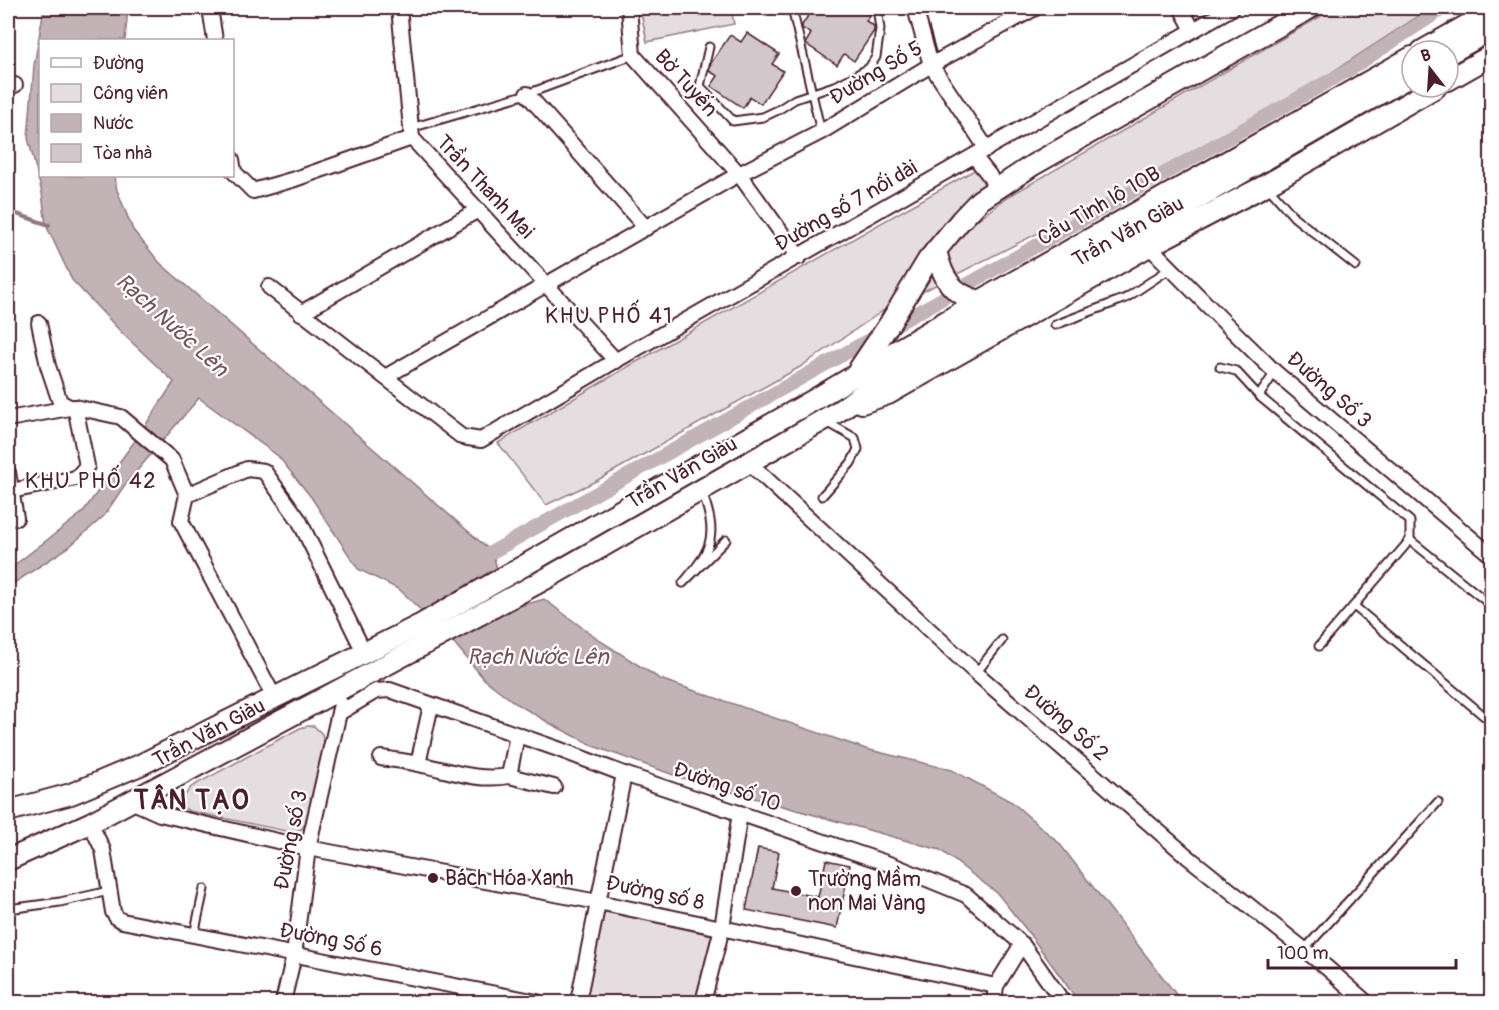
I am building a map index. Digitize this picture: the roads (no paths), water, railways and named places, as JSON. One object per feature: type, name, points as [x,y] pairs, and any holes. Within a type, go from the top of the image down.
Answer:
[{"type":"main road","points":[[856,374],[960,220],[980,200],[1033,165],[1310,8]]},
{"type":"main road","points":[[1443,39],[1491,11]]},
{"type":"main road","points":[[1460,47],[1491,29]]},
{"type":"main road","points":[[1460,73],[1491,55]]},
{"type":"main road","name":"Cầu Tỉnh lộ 10B","points":[[812,401],[980,301],[1400,64]]},
{"type":"main road","name":"Cầu Tỉnh lộ 10B","points":[[859,397],[880,381],[1400,82]]},
{"type":"main road","name":"Trần Văn Giàu","points":[[831,416],[888,394],[1149,246],[1266,185],[1415,99]]},
{"type":"main road","points":[[934,257],[950,285],[960,294],[980,301]]},
{"type":"main road","name":"Trần Văn Giàu","points":[[8,811],[71,794],[140,765],[364,652],[425,633],[549,577],[831,416],[859,397]]},
{"type":"main road","name":"Trần Văn Giàu","points":[[8,860],[90,823],[345,687],[537,559],[812,401]]},
{"type":"street","points":[[210,8],[215,39]]},
{"type":"street","name":"Trần Thanh Mại","points":[[399,8],[411,133],[616,361]]},
{"type":"street","name":"Bờ Tuyến","points":[[628,8],[633,55],[739,174],[799,257]]},
{"type":"street","points":[[915,8],[931,64],[987,149]]},
{"type":"street","name":"Đường Số 5","points":[[385,377],[739,174],[821,132],[1016,12],[1035,8]]},
{"type":"street","points":[[1181,8],[1193,30]]},
{"type":"street","name":"Đường số 7 nối dài","points":[[385,377],[462,437],[481,440],[1232,8]]},
{"type":"street","points":[[527,94],[646,228]]},
{"type":"street","points":[[234,172],[253,191],[295,179],[411,133]]},
{"type":"street","points":[[974,156],[989,175],[996,189]]},
{"type":"street","points":[[301,313],[478,210]]},
{"type":"street","name":"Đường Số 3","points":[[1149,246],[1275,372],[1491,556]]},
{"type":"street","points":[[268,287],[385,377]]},
{"type":"street","points":[[39,323],[48,366],[60,402],[73,408],[121,417],[172,460],[187,495],[181,521],[274,697]]},
{"type":"street","points":[[8,419],[73,408]]},
{"type":"street","points":[[11,491],[76,478],[87,466],[73,408]]},
{"type":"street","name":"Đường Số 2","points":[[749,463],[976,673],[1188,857],[1366,1002]]},
{"type":"street","points":[[187,495],[247,469],[264,471],[299,520],[364,652]]},
{"type":"street","points":[[8,472],[16,518]]},
{"type":"street","name":"Đường số 3","points":[[283,1002],[294,955],[308,848],[345,687]]},
{"type":"street","name":"Đường số 10","points":[[339,713],[376,691],[390,690],[624,774],[895,866],[966,895],[1022,944],[1063,1002]]},
{"type":"street","points":[[418,764],[431,705]]},
{"type":"street","points":[[509,776],[518,735]]},
{"type":"street","points":[[381,758],[475,777],[492,779],[509,776],[554,787]]},
{"type":"street","points":[[578,1002],[624,774]]},
{"type":"street","name":"Đường số 8","points":[[131,801],[160,814],[308,848],[598,902],[996,986]]},
{"type":"street","points":[[703,1002],[722,928],[740,813]]},
{"type":"street","points":[[90,823],[104,850],[110,891]]},
{"type":"street","name":"Đường Số 6","points":[[110,891],[111,905],[117,918],[129,923],[537,1002]]},
{"type":"street","points":[[994,1002],[996,986],[1022,944]]},
{"type":"lane","points":[[792,8],[821,132]]},
{"type":"lane","points":[[710,46],[700,86],[733,121],[763,117],[795,99],[837,85],[869,68],[876,57],[880,29],[877,8]]},
{"type":"lane","points":[[411,133],[633,55]]},
{"type":"lane","points":[[1266,185],[1294,217],[1356,266]]},
{"type":"lane","points":[[1055,325],[1126,298],[1171,268]]},
{"type":"lane","points":[[1221,367],[1236,371],[1259,396],[1410,521],[1410,540],[1319,646]]},
{"type":"lane","points":[[1259,396],[1275,372]]},
{"type":"lane","points":[[822,496],[851,463],[858,448],[855,438],[831,416]]},
{"type":"lane","points":[[701,490],[710,514],[712,535],[704,559],[683,583],[726,540]]},
{"type":"lane","points":[[1410,540],[1491,606]]},
{"type":"lane","points":[[1354,606],[1484,716],[1491,715]]},
{"type":"lane","points":[[976,673],[1002,640]]},
{"type":"lane","points":[[1304,950],[1438,802]]},
{"type":"lane","points":[[194,935],[204,889]]},
{"type":"lane","points":[[8,909],[60,902],[110,891]]},
{"type":"water","name":"Rạch Nước Lên","points":[[44,8],[128,8],[125,39],[39,39],[39,177],[114,177],[133,230],[160,263],[493,553],[507,610],[544,599],[599,640],[660,679],[866,749],[952,770],[1012,802],[1059,843],[1182,1002],[1079,1002],[997,893],[940,850],[682,778],[596,747],[515,703],[484,679],[455,644],[400,590],[358,569],[311,497],[278,456],[199,398],[124,486],[104,516],[69,547],[8,587],[8,570],[82,513],[137,438],[174,382],[123,334],[72,280],[46,225],[42,193],[28,138],[34,66]]},
{"type":"waterway","points":[[478,560],[1352,68],[1444,8]]},
{"type":"waterway","points":[[8,211],[49,225]]},
{"type":"place","name":"Bách Hóa Xanh","points":[[433,878]]},
{"type":"place","name":"Trường Mầm non Mai Vàng","points":[[796,891]]},
{"type":"district","name":"KHU PHỐ 41","points":[[609,316]]},
{"type":"district","name":"KHU PHỐ 42","points":[[91,481]]},
{"type":"district","name":"TÂN TẠO","points":[[192,800]]}]
